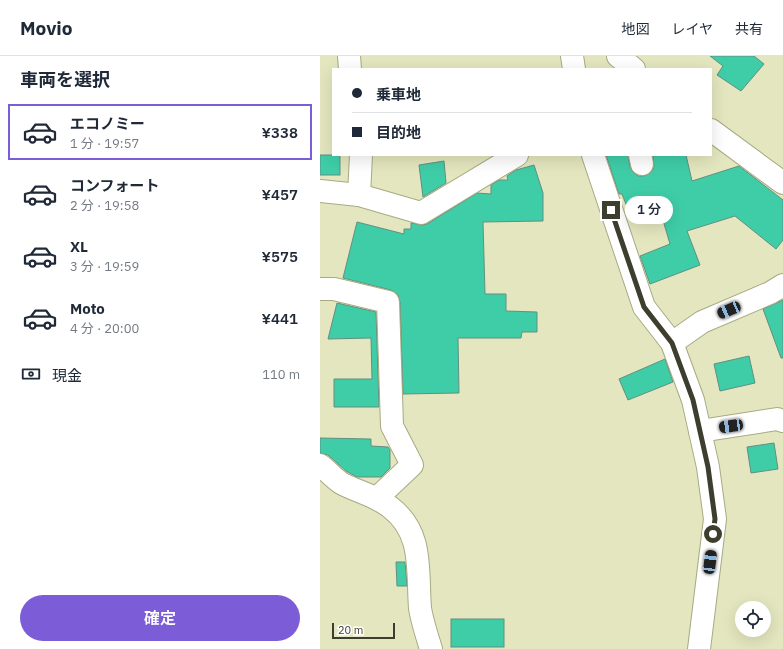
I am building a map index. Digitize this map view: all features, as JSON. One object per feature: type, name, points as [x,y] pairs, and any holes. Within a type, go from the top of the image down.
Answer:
[{"type":"street","points":[[349,56],[350,68]]},
{"type":"street","points":[[572,56],[574,68]]},
{"type":"street","points":[[618,56],[633,68]]},
{"type":"street","points":[[712,131],[783,183]]},
{"type":"street","points":[[359,195],[361,156]]},
{"type":"street","points":[[320,191],[359,195],[421,213],[515,156]]},
{"type":"street","points":[[592,156],[644,307],[672,343],[693,400],[708,467],[715,519],[699,649]]},
{"type":"street","points":[[672,343],[702,322],[770,293],[783,285]]},
{"type":"street","points":[[320,289],[334,289],[388,302],[392,426],[412,465],[377,498]]},
{"type":"street","points":[[700,431],[777,419],[783,421]]},
{"type":"street","points":[[320,465],[341,483],[377,498],[391,508],[409,528],[414,540],[419,578],[420,609],[431,649]]},
{"type":"building","points":[[710,56],[754,56],[764,64],[741,91],[717,75],[723,66]]},
{"type":"building","points":[[320,155],[340,156],[340,175],[320,175]]},
{"type":"building","points":[[606,156],[628,156],[630,167],[633,172],[638,176],[644,176],[650,173],[654,168],[653,156],[686,156],[692,181],[739,166],[783,200],[783,240],[776,249],[735,216],[687,231],[700,265],[650,284],[640,256],[670,244],[660,210],[647,215],[646,211],[631,217],[622,194],[619,194]]},
{"type":"building","points":[[444,161],[446,183],[423,197],[419,165]]},
{"type":"building","points":[[534,165],[543,193],[543,221],[483,222],[485,294],[506,294],[506,311],[537,312],[537,332],[522,332],[521,338],[458,338],[459,393],[403,394],[400,302],[398,295],[391,290],[343,278],[357,222],[404,234],[404,229],[411,229],[411,223],[422,225],[427,224],[477,193],[491,194],[491,185],[499,180],[508,180],[507,176],[516,170]]},
{"type":"building","points":[[783,300],[783,358],[781,358],[763,309]]},
{"type":"building","points":[[337,303],[376,312],[379,407],[334,407],[334,379],[372,379],[371,338],[328,339]]},
{"type":"building","points":[[749,356],[755,383],[720,391],[714,364]]},
{"type":"building","points":[[665,359],[673,382],[628,400],[619,379]]},
{"type":"building","points":[[320,438],[371,439],[371,446],[388,447],[390,450],[390,468],[381,477],[357,477],[346,471],[328,455],[320,453]]},
{"type":"building","points":[[774,443],[778,469],[751,473],[747,447]]},
{"type":"building","points":[[396,562],[405,562],[407,586],[397,586]]},
{"type":"building","points":[[451,619],[504,619],[504,647],[451,647]]},
{"type":"route","points":[[611,210],[644,307],[672,343],[693,400],[708,467],[715,519],[713,534]]}]
